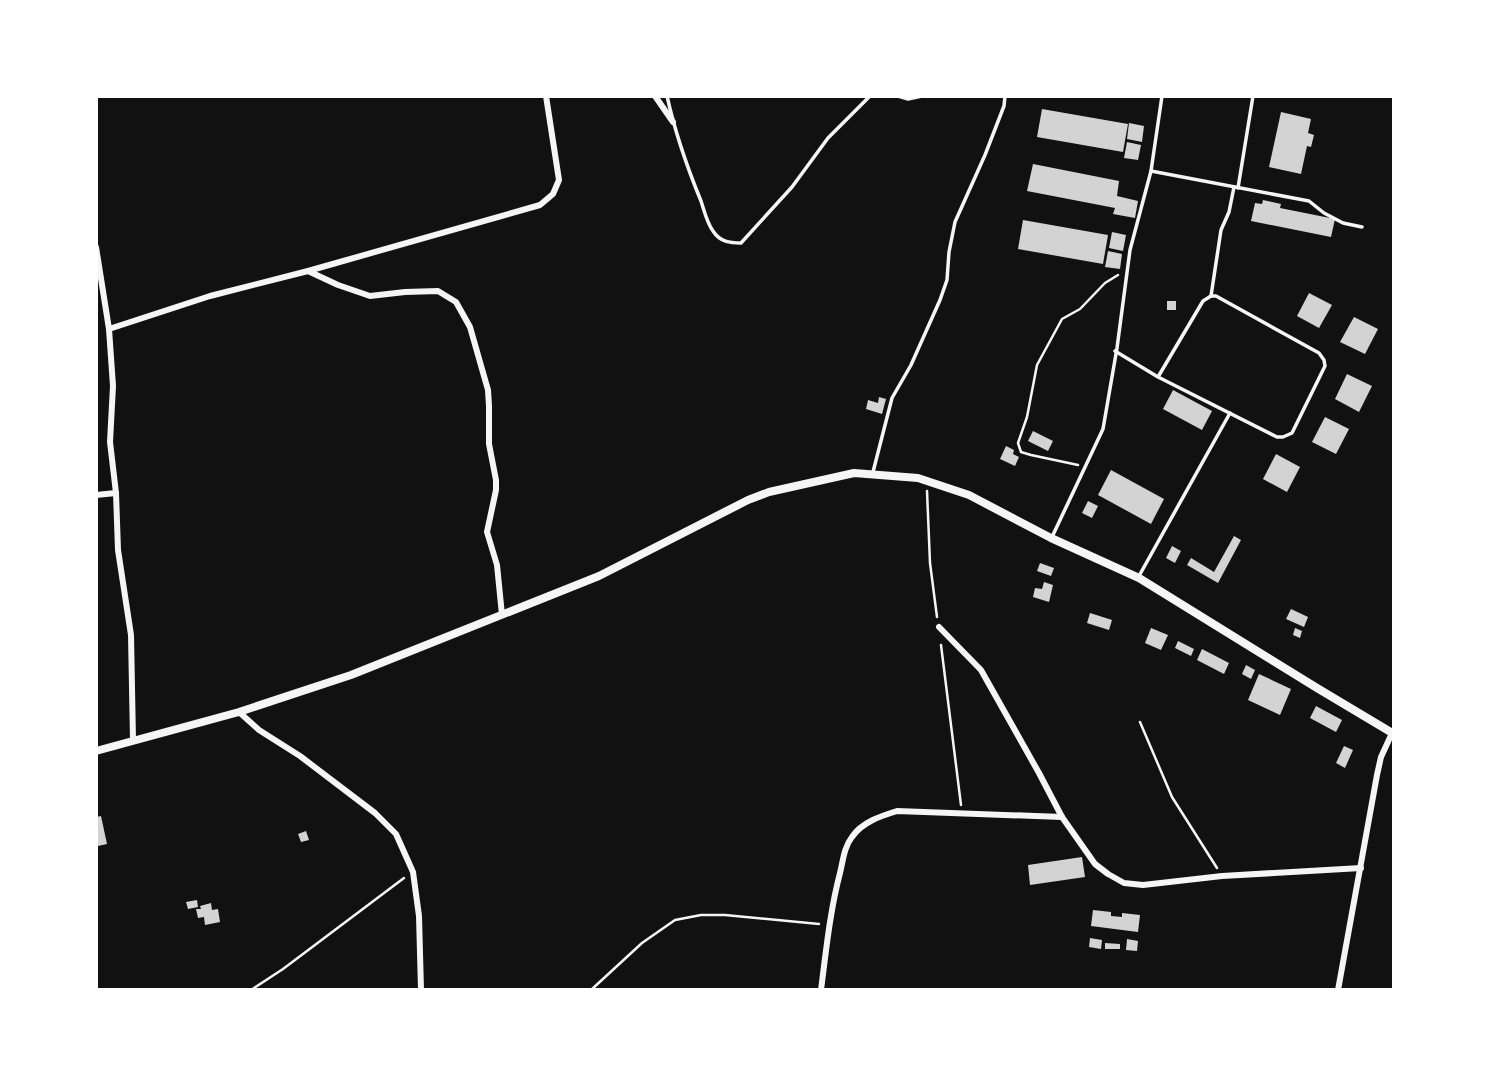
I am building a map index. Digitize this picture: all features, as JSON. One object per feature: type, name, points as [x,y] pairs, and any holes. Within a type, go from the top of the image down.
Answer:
[{"type":"street","points":[[109,329],[210,296],[540,205],[553,194],[559,180],[546,96]]},
{"type":"street","points":[[656,96],[673,122]]},
{"type":"street","points":[[96,247],[109,329],[113,386],[110,442],[116,494],[118,550],[131,635],[133,740]]},
{"type":"street","points":[[308,271],[370,296],[438,291],[456,302],[466,318],[488,390],[489,444],[496,490],[487,532],[497,565],[502,615]]},
{"type":"street","points":[[96,751],[239,712],[351,675],[599,576],[748,500],[769,492],[854,472],[918,478],[969,495],[1051,538],[1139,578],[1393,732],[1381,757],[1377,775],[1338,990]]},
{"type":"street","points":[[96,495],[116,494]]},
{"type":"street","points":[[939,627],[982,670],[1062,817],[1095,864],[1124,883],[1143,885],[1222,876],[1361,867]]},
{"type":"street","points":[[239,712],[259,730],[300,756],[375,813],[396,835],[413,872],[419,916],[421,990]]},
{"type":"street","points":[[821,990],[833,900],[845,851],[851,837],[862,827],[876,818],[897,811],[1062,817]]},
{"type":"lane","points":[[667,96],[673,122],[712,230],[728,243],[741,243],[759,225],[792,187],[828,138],[870,96]]},
{"type":"lane","points":[[898,96],[908,99],[922,96]]},
{"type":"lane","points":[[873,474],[892,398],[911,365],[940,300],[947,280],[955,222],[985,155],[1004,106],[1005,96]]},
{"type":"lane","points":[[1051,538],[1103,429],[1130,250],[1151,171],[1162,96]]},
{"type":"lane","points":[[1211,296],[1221,230],[1236,187],[1253,96]]},
{"type":"lane","points":[[1151,171],[1309,201],[1343,223],[1362,227]]},
{"type":"lane","points":[[1115,351],[1158,377],[1277,437],[1292,433],[1325,366],[1319,353],[1216,296],[1211,296],[1203,301],[1158,377]]},
{"type":"lane","points":[[1139,578],[1230,413]]},
{"type":"path","points":[[1085,467],[1031,456],[1021,452],[1017,446],[1027,417],[1037,365],[1062,319],[1080,309],[1105,283],[1128,270]]},
{"type":"path","points":[[927,481],[930,563],[962,814]]},
{"type":"path","points":[[1140,722],[1172,797],[1222,876]]},
{"type":"path","points":[[251,990],[413,872]]},
{"type":"path","points":[[591,990],[642,943],[675,920],[701,915],[725,915],[830,925]]},
{"type":"building","points":[[1042,109],[1128,124],[1123,152],[1037,137]]},
{"type":"building","points":[[1281,112],[1311,119],[1308,133],[1314,135],[1311,147],[1307,146],[1301,174],[1269,167]]},
{"type":"building","points":[[1129,123],[1144,126],[1142,142],[1127,139]]},
{"type":"building","points":[[1127,142],[1141,145],[1138,160],[1124,158]]},
{"type":"building","points":[[1033,164],[1119,181],[1117,196],[1138,201],[1135,218],[1113,214],[1115,208],[1027,191]]},
{"type":"building","points":[[1263,200],[1281,204],[1280,208],[1335,219],[1331,237],[1251,221],[1255,203],[1262,204]]},
{"type":"building","points":[[1023,220],[1108,235],[1103,264],[1018,249]]},
{"type":"building","points":[[1112,232],[1126,235],[1123,251],[1109,248]]},
{"type":"building","points":[[1108,251],[1122,254],[1120,269],[1105,267]]},
{"type":"building","points":[[1309,293],[1332,305],[1319,328],[1297,316]]},
{"type":"building","points":[[1167,301],[1176,301],[1176,310],[1167,310]]},
{"type":"building","points":[[1354,317],[1378,329],[1365,354],[1340,342]]},
{"type":"building","points":[[1347,374],[1372,386],[1359,412],[1335,399]]},
{"type":"building","points":[[1173,390],[1212,411],[1202,430],[1163,409]]},
{"type":"building","points":[[879,397],[886,399],[882,414],[866,409],[868,400],[878,403]]},
{"type":"building","points":[[1325,417],[1349,429],[1336,454],[1312,442]]},
{"type":"building","points":[[1033,431],[1053,441],[1048,451],[1028,441]]},
{"type":"building","points":[[1006,446],[1014,450],[1013,454],[1019,457],[1015,466],[1000,459]]},
{"type":"building","points":[[1276,454],[1300,467],[1287,492],[1263,479]]},
{"type":"building","points":[[1111,470],[1164,499],[1151,524],[1098,495]]},
{"type":"building","points":[[1088,501],[1098,506],[1092,518],[1082,513]]},
{"type":"building","points":[[1234,536],[1241,540],[1218,583],[1187,565],[1191,558],[1214,572]]},
{"type":"building","points":[[1172,546],[1181,551],[1175,563],[1166,558]]},
{"type":"building","points":[[1040,563],[1054,568],[1051,576],[1037,571]]},
{"type":"building","points":[[1044,582],[1053,585],[1049,602],[1033,597],[1035,588],[1042,589]]},
{"type":"building","points":[[1291,609],[1308,617],[1304,627],[1286,619]]},
{"type":"building","points":[[1090,613],[1112,620],[1109,630],[1087,623]]},
{"type":"building","points":[[1151,628],[1168,635],[1161,650],[1145,643]]},
{"type":"building","points":[[1295,628],[1302,631],[1300,638],[1293,635]]},
{"type":"building","points":[[1178,641],[1194,649],[1191,656],[1175,648]]},
{"type":"building","points":[[1202,649],[1229,663],[1224,674],[1197,660]]},
{"type":"building","points":[[1246,665],[1255,670],[1251,679],[1242,674]]},
{"type":"building","points":[[1259,674],[1291,689],[1280,715],[1248,700]]},
{"type":"building","points":[[1316,706],[1342,720],[1336,732],[1310,718]]},
{"type":"building","points":[[1344,746],[1353,750],[1345,768],[1336,763]]},
{"type":"building","points":[[101,816],[107,844],[98,846],[96,817]]},
{"type":"building","points":[[306,831],[309,840],[301,842],[298,834]]},
{"type":"building","points":[[1082,857],[1085,877],[1030,885],[1028,865]]},
{"type":"building","points":[[197,900],[198,907],[188,909],[186,902]]},
{"type":"building","points":[[211,903],[212,910],[218,909],[220,922],[205,925],[204,917],[198,918],[196,909]]},
{"type":"building","points":[[1093,910],[1111,912],[1111,916],[1122,917],[1122,913],[1140,915],[1138,932],[1091,926]]},
{"type":"building","points":[[1090,938],[1102,940],[1101,949],[1089,947]]},
{"type":"building","points":[[1127,939],[1138,941],[1137,951],[1126,950]]},
{"type":"building","points":[[1105,943],[1120,944],[1120,949],[1105,949]]}]
